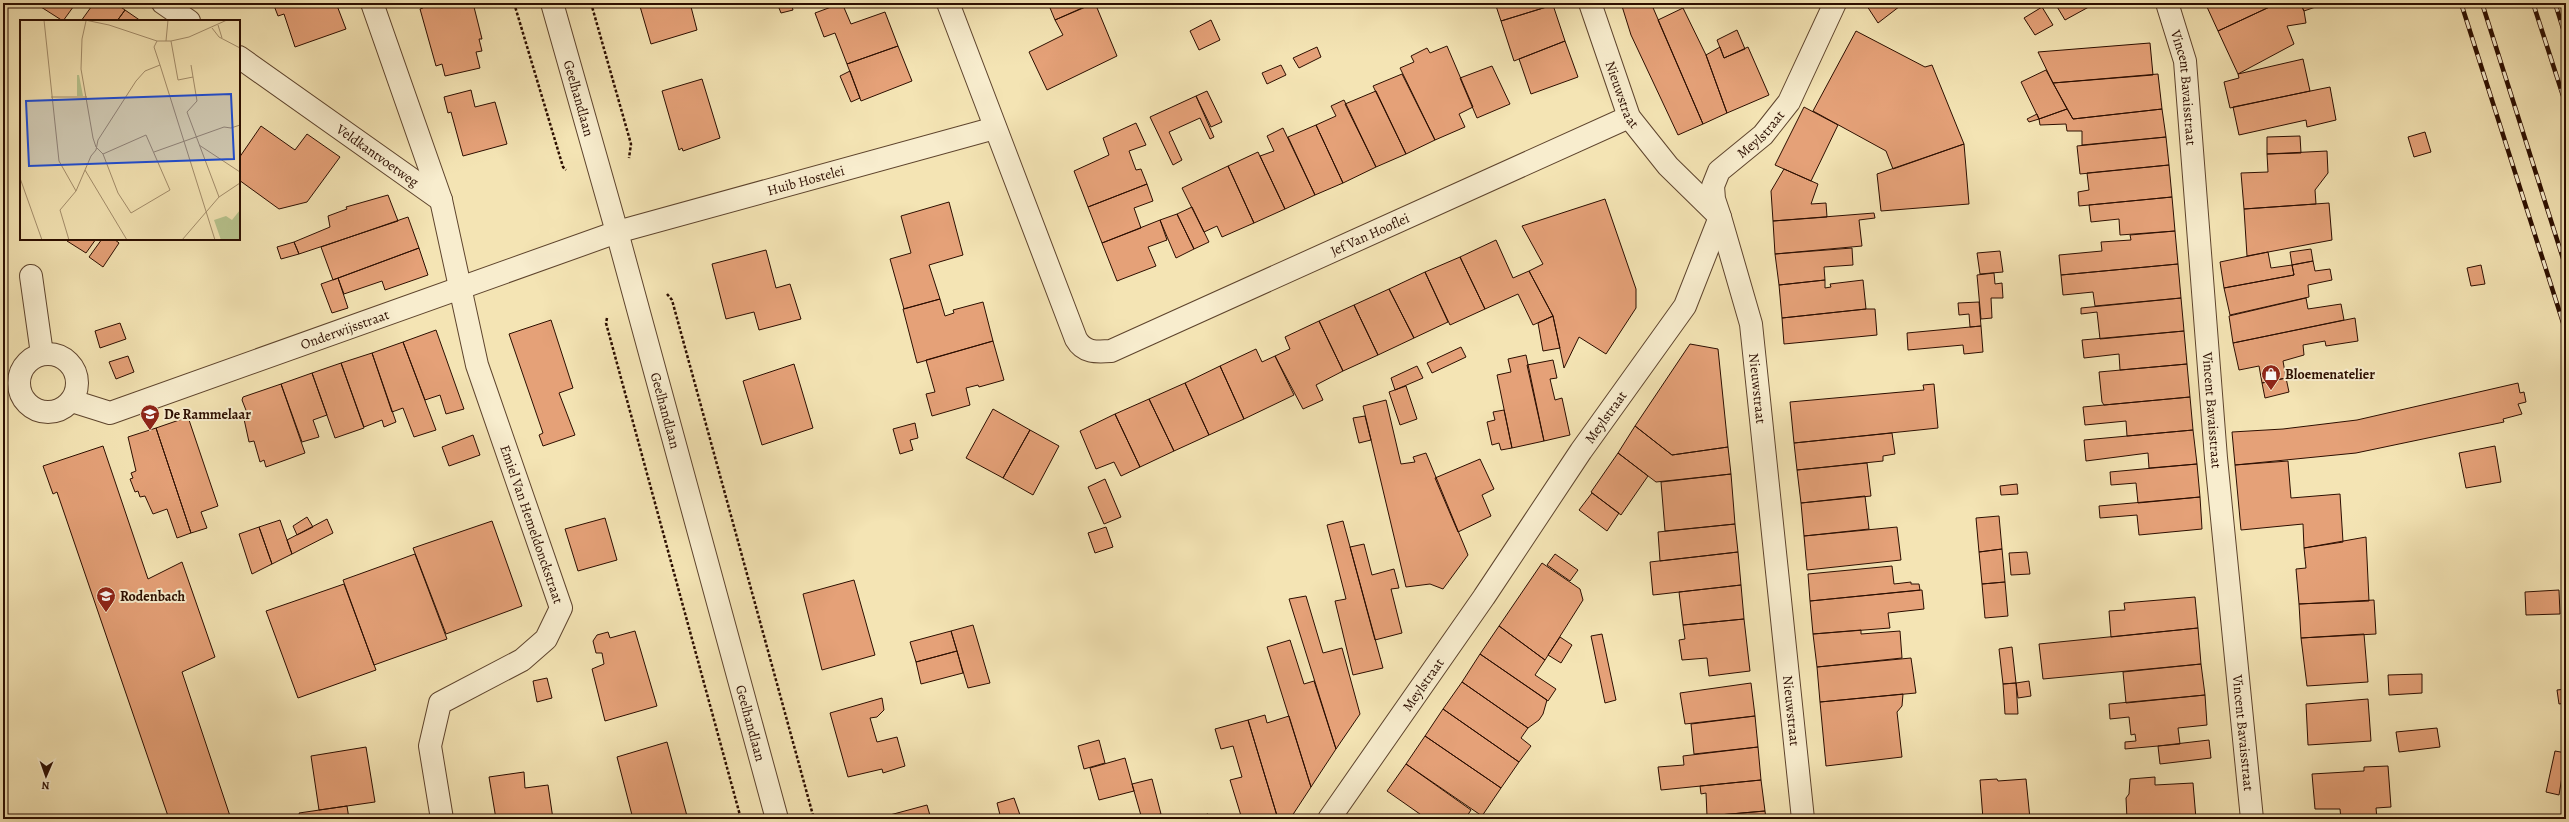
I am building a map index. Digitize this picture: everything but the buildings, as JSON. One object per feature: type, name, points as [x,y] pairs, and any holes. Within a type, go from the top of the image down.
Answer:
[{"type":"street","points":[[163,3],[188,20]]},
{"type":"street","points":[[372,3],[441,200],[461,290]]},
{"type":"street","name":"Geelhandlaan","points":[[552,3],[617,232],[777,819]]},
{"type":"street","points":[[948,3],[995,128]]},
{"type":"street","name":"Nieuwstraat","points":[[1590,3],[1629,117],[1668,166],[1720,217],[1751,324],[1803,819]]},
{"type":"street","name":"Meylstraat","points":[[1329,819],[1479,603],[1582,451],[1685,306],[1720,217],[1714,199],[1712,186],[1719,171],[1762,135],[1790,102],[1835,3]]},
{"type":"street","name":"Vincent Bavaisstraat","points":[[2166,3],[2185,61],[2216,458],[2252,819]]},
{"type":"street","name":"Veldkantvoetweg","points":[[240,58],[441,200]]},
{"type":"street","name":"Jef Van Hooflei","points":[[995,128],[1076,339],[1080,346],[1093,352],[1111,351],[1629,117]]},
{"type":"street","name":"Huib Hostelei","points":[[617,232],[995,128]]},
{"type":"street","name":"Onderwijsstraat","points":[[72,401],[110,413],[461,290],[617,232]]},
{"type":"street","points":[[31,276],[42,354]]},
{"type":"street","name":"Emiel Van Hemeldonckstraat","points":[[442,819],[430,746],[440,703],[522,660],[546,640],[561,608],[476,365],[461,290]]},
{"type":"street","points":[[42,354],[60,356],[73,367],[78,384],[72,401],[59,411],[42,412],[11,394],[19,375],[27,362],[42,354]]},
{"type":"path","points":[[591,3],[631,144],[628,163]]},
{"type":"path","points":[[663,289],[672,300],[814,819]]},
{"type":"path","points":[[608,317],[606,323],[741,819]]},
{"type":"railway","points":[[2461,3],[2566,332]]},
{"type":"railway","points":[[2482,3],[2566,268]]},
{"type":"railway","points":[[2533,3],[2566,105]]},
{"type":"railway","points":[[2555,3],[2566,38]]},
{"type":"place","name":"Bloemenatelier","points":[[2271,391]]},
{"type":"place","name":"De Rammelaar","points":[[150,431]]},
{"type":"place","name":"Rodenbach","points":[[106,613]]}]
